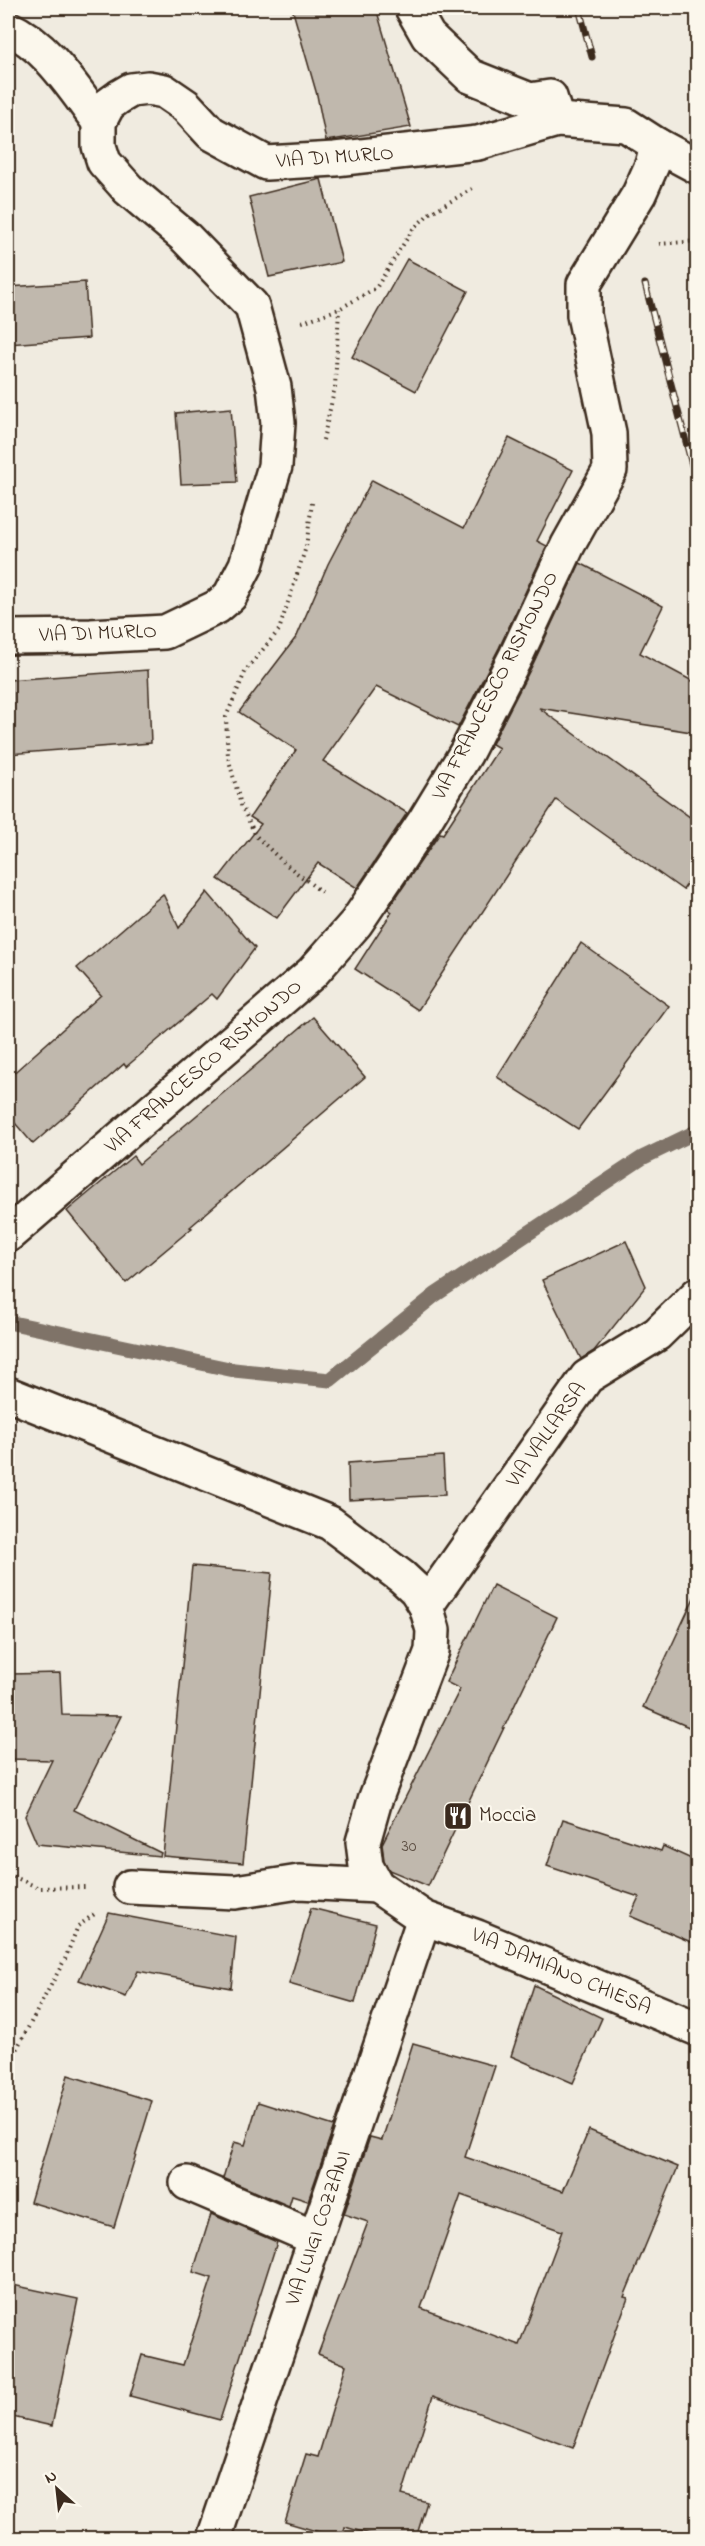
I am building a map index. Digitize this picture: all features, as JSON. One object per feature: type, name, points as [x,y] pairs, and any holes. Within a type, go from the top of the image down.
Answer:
[{"type":"street","points":[[412,8],[428,36],[470,76],[530,100],[550,97],[557,120]]},
{"type":"street","points":[[8,28],[20,34],[53,61],[99,122]]},
{"type":"street","name":"VIA DI MURLO","points":[[8,637],[165,632],[217,607],[230,596],[246,565],[275,466],[278,423],[274,387],[261,332],[252,306],[185,237],[128,189],[104,162],[99,146],[99,122],[108,105],[131,90],[148,88],[164,91],[186,106],[211,132],[266,163],[346,158],[478,143],[557,120],[626,125],[657,145]]},
{"type":"street","points":[[657,145],[698,167]]},
{"type":"street","name":"VIA FRANCESCO RISMONDO","points":[[8,1235],[312,973],[356,923],[466,753],[516,656],[568,545],[610,470],[609,433],[584,315],[584,284],[639,194],[652,165],[657,145]]},
{"type":"street","name":"VIA VALLARSA","points":[[426,1606],[587,1377],[657,1334],[698,1294]]},
{"type":"street","points":[[8,1394],[330,1523],[416,1590],[426,1606],[434,1630],[432,1651],[375,1800],[363,1842],[366,1866],[377,1886],[424,1918]]},
{"type":"street","points":[[130,1887],[235,1892],[299,1882],[377,1886]]},
{"type":"street","name":"VIA DAMIANO CHIESA","points":[[424,1918],[477,1936],[698,2029]]},
{"type":"street","name":"VIA LUIGI COZZANI","points":[[214,2538],[424,1918]]},
{"type":"street","points":[[187,2183],[315,2238]]},
{"type":"path","points":[[261,332],[316,319],[376,288],[413,229],[430,213],[478,186]]},
{"type":"path","points":[[246,670],[226,717],[228,757],[241,806],[256,836],[284,863],[325,894],[356,923]]},
{"type":"path","points":[[8,1874],[39,1888],[130,1887]]},
{"type":"path","points":[[8,2065],[65,1959],[78,1926],[130,1887]]},
{"type":"building","points":[[292,8],[376,8],[411,127],[326,141],[317,95]]},
{"type":"building","points":[[321,179],[342,262],[269,277],[249,197]]},
{"type":"building","points":[[407,259],[468,291],[416,391],[352,357]]},
{"type":"building","points":[[85,282],[89,338],[8,344],[8,287]]},
{"type":"building","points":[[231,408],[237,482],[181,484],[176,413]]},
{"type":"building","points":[[509,438],[573,470],[537,541],[547,546],[499,648],[458,727],[376,687],[323,761],[407,813],[357,888],[318,863],[277,918],[218,879],[261,824],[250,817],[296,750],[239,712],[297,636],[328,564],[372,480],[464,528]]},
{"type":"building","points":[[580,563],[663,606],[640,653],[698,684],[698,733],[539,708],[698,823],[698,868],[683,890],[556,800],[418,1010],[355,969],[392,912],[388,909],[440,833],[443,834],[499,748],[492,744],[533,664]]},
{"type":"building","points":[[148,670],[151,743],[8,754],[8,680]]},
{"type":"building","points":[[207,892],[255,948],[217,999],[212,994],[126,1067],[124,1064],[33,1144],[8,1115],[8,1078],[101,995],[77,968],[163,894],[179,928]]},
{"type":"building","points":[[581,943],[669,1006],[578,1129],[497,1077]]},
{"type":"building","points":[[313,1017],[365,1077],[126,1283],[67,1211],[133,1156],[139,1164]]},
{"type":"building","points":[[626,1241],[646,1286],[594,1351],[581,1359],[542,1280]]},
{"type":"building","points":[[443,1456],[445,1495],[349,1500],[348,1463]]},
{"type":"building","points":[[192,1566],[272,1573],[243,1863],[163,1856]]},
{"type":"building","points":[[493,1585],[557,1617],[428,1886],[389,1870],[384,1860],[382,1844],[460,1689],[446,1682]]},
{"type":"building","points":[[698,1589],[698,1731],[643,1707]]},
{"type":"building","points":[[60,1673],[62,1715],[121,1716],[74,1810],[161,1853],[160,1856],[37,1844],[25,1816],[52,1760],[8,1759],[9,1674]]},
{"type":"building","points":[[563,1819],[661,1851],[663,1846],[698,1862],[698,1945],[630,1916],[639,1897],[547,1866]]},
{"type":"building","points":[[311,1908],[376,1924],[355,2003],[289,1984]]},
{"type":"building","points":[[109,1913],[236,1937],[231,1988],[138,1971],[126,1997],[79,1980]]},
{"type":"building","points":[[534,1985],[602,2018],[573,2083],[511,2056]]},
{"type":"building","points":[[413,2043],[495,2066],[465,2157],[563,2191],[589,2130],[678,2167],[624,2297],[628,2298],[573,2448],[433,2396],[402,2495],[427,2502],[416,2538],[383,2538],[345,2527],[342,2538],[340,2538],[285,2522],[306,2454],[318,2457],[346,2365],[318,2354],[368,2222],[344,2214],[370,2137],[382,2140]],"holes":[[[461,2195],[562,2231],[519,2345],[421,2308]]]},
{"type":"building","points":[[68,2075],[152,2101],[114,2227],[30,2202]]},
{"type":"building","points":[[258,2102],[334,2126],[308,2201],[292,2196],[289,2206],[223,2178],[234,2142],[245,2145]]},
{"type":"building","points":[[211,2214],[277,2242],[220,2420],[130,2396],[142,2355],[183,2365],[212,2278],[193,2272]]},
{"type":"building","points":[[8,2284],[78,2299],[52,2426],[8,2416]]},
{"type":"waterway","points":[[8,1322],[234,1370],[330,1380],[435,1295],[642,1158],[698,1131]]},
{"type":"railway","points":[[579,8],[592,57]]},
{"type":"railway","points":[[645,284],[698,488]]},
{"type":"place","name":"Moccia","points":[[458,1816]]}]
